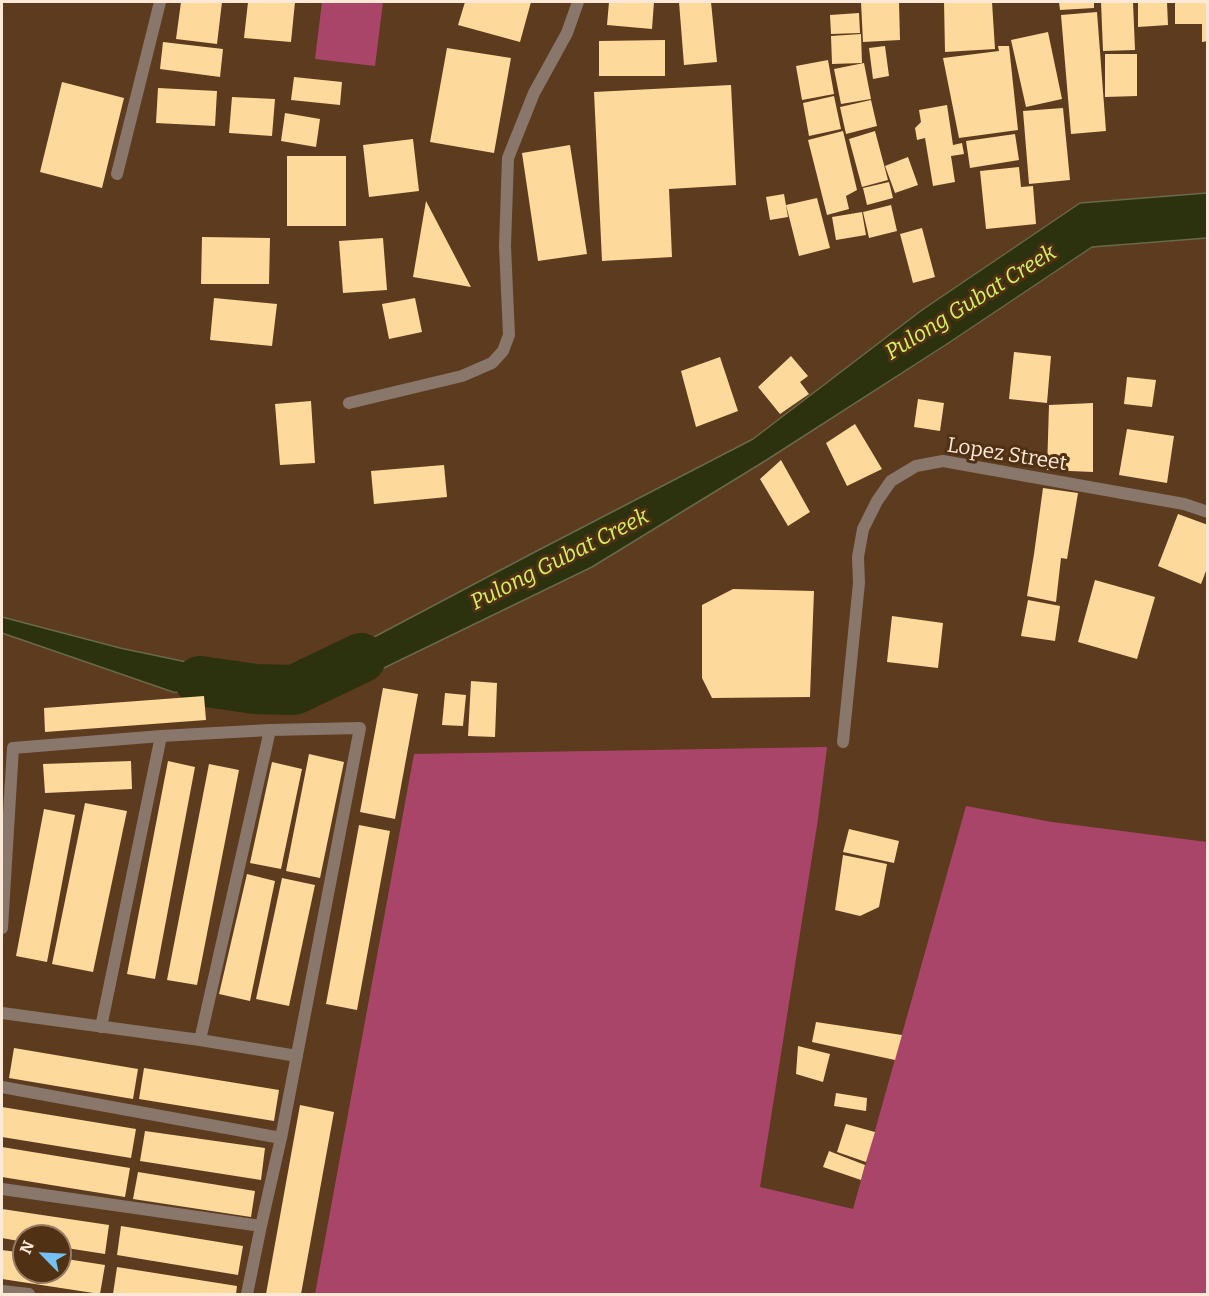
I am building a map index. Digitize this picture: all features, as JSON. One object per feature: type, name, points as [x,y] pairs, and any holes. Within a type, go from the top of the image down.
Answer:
[{"type":"street","points":[[117,174],[160,2]]},
{"type":"street","points":[[349,404],[462,376],[492,363],[502,351],[509,335],[505,246],[508,158],[534,93],[567,33],[578,2]]},
{"type":"street","name":"Lopez Street","points":[[843,742],[859,583],[858,557],[863,529],[877,501],[891,481],[916,466],[943,461],[1184,504],[1208,512]]},
{"type":"street","points":[[2,928],[13,748],[160,736],[360,728],[281,1138],[247,1294]]},
{"type":"street","points":[[200,1040],[270,730]]},
{"type":"street","points":[[101,1027],[160,736]]},
{"type":"street","points":[[2,1013],[200,1040],[297,1056]]},
{"type":"street","points":[[2,1087],[281,1138]]},
{"type":"street","points":[[2,1189],[261,1226]]},
{"type":"street","points":[[2,1291],[29,1294]]},
{"type":"shaded area","points":[[322,2],[383,2],[375,66],[315,59]]},
{"type":"shaded area","points":[[827,747],[818,819],[760,1187],[853,1209],[966,806],[1052,822],[1207,842],[1207,1294],[315,1294],[414,754]]},
{"type":"water","points":[[1207,193],[1207,238],[1092,247],[765,461],[592,567],[353,683],[212,693],[173,692],[2,633],[2,617],[120,648],[287,683],[753,439],[922,310],[1080,203]]},
{"type":"building","points":[[181,2],[222,2],[217,44],[176,39]]},
{"type":"building","points":[[248,2],[295,2],[291,42],[244,38]]},
{"type":"building","points":[[465,2],[531,2],[520,42],[458,25]]},
{"type":"building","points":[[609,2],[654,2],[652,29],[607,25]]},
{"type":"building","points":[[679,2],[711,2],[717,62],[684,65]]},
{"type":"building","points":[[861,2],[899,2],[900,40],[863,42]]},
{"type":"building","points":[[944,2],[992,2],[995,49],[945,52]]},
{"type":"building","points":[[1059,2],[1094,2],[1094,8],[1060,10]]},
{"type":"building","points":[[1101,2],[1133,2],[1135,50],[1103,51]]},
{"type":"building","points":[[1138,2],[1167,2],[1168,25],[1138,27]]},
{"type":"building","points":[[1175,2],[1208,2],[1208,41],[1202,42],[1202,24],[1175,24]]},
{"type":"building","points":[[1097,12],[1106,131],[1071,134],[1061,15]]},
{"type":"building","points":[[859,13],[860,33],[831,34],[830,15]]},
{"type":"building","points":[[1048,32],[1062,99],[1026,107],[1011,40]]},
{"type":"building","points":[[861,34],[862,63],[832,64],[831,36]]},
{"type":"building","points":[[665,40],[665,76],[599,76],[599,41]]},
{"type":"building","points":[[163,42],[223,49],[220,77],[160,69]]},
{"type":"building","points":[[885,46],[889,76],[873,79],[869,48]]},
{"type":"building","points":[[998,46],[1009,46],[1018,130],[959,138],[943,58],[999,51]]},
{"type":"building","points":[[447,48],[511,58],[494,153],[430,142]]},
{"type":"building","points":[[1105,54],[1137,54],[1137,96],[1105,97]]},
{"type":"building","points":[[828,60],[834,94],[802,100],[796,66]]},
{"type":"building","points":[[864,63],[871,99],[841,104],[834,69]]},
{"type":"building","points":[[294,77],[342,82],[340,105],[291,100]]},
{"type":"building","points":[[62,82],[124,98],[102,188],[40,172]]},
{"type":"building","points":[[731,85],[736,185],[669,189],[672,257],[602,261],[594,92]]},
{"type":"building","points":[[158,88],[217,91],[215,126],[156,123]]},
{"type":"building","points":[[834,96],[841,129],[809,136],[803,103]]},
{"type":"building","points":[[232,97],[275,99],[272,136],[229,133]]},
{"type":"building","points":[[871,100],[877,126],[846,134],[840,107]]},
{"type":"building","points":[[947,105],[953,145],[962,143],[964,154],[951,156],[955,182],[933,186],[925,138],[917,140],[915,128],[921,122],[919,110]]},
{"type":"building","points":[[1063,108],[1070,180],[1029,184],[1023,111]]},
{"type":"building","points":[[285,113],[320,119],[316,147],[281,141]]},
{"type":"building","points":[[843,131],[857,190],[846,196],[849,209],[827,215],[808,140]]},
{"type":"building","points":[[875,131],[888,180],[862,187],[849,139]]},
{"type":"building","points":[[1015,134],[1019,160],[970,168],[966,141]]},
{"type":"building","points":[[413,139],[419,191],[369,197],[363,145]]},
{"type":"building","points":[[570,145],[587,254],[538,261],[522,153]]},
{"type":"building","points":[[287,156],[346,156],[346,226],[287,226]]},
{"type":"building","points":[[908,157],[918,185],[895,193],[885,166]]},
{"type":"building","points":[[1019,167],[1021,187],[1033,186],[1036,224],[986,229],[980,171]]},
{"type":"building","points":[[889,182],[893,198],[867,205],[863,188]]},
{"type":"building","points":[[784,194],[788,217],[770,220],[766,197]]},
{"type":"building","points":[[817,198],[830,248],[799,256],[786,205]]},
{"type":"building","points":[[426,201],[471,287],[413,277]]},
{"type":"building","points":[[891,205],[897,231],[869,238],[863,212]]},
{"type":"building","points":[[862,212],[866,235],[836,240],[832,217]]},
{"type":"building","points":[[922,228],[935,277],[913,283],[900,234]]},
{"type":"building","points":[[202,237],[270,238],[269,284],[201,284]]},
{"type":"building","points":[[383,238],[387,290],[343,293],[339,241]]},
{"type":"building","points":[[214,298],[277,304],[272,346],[210,340]]},
{"type":"building","points":[[415,298],[422,332],[389,339],[382,304]]},
{"type":"building","points":[[1014,352],[1051,356],[1047,403],[1009,399]]},
{"type":"building","points":[[791,356],[808,376],[800,382],[809,394],[780,414],[758,387]]},
{"type":"building","points":[[720,357],[738,411],[696,427],[681,371]]},
{"type":"building","points":[[1127,377],[1156,380],[1152,407],[1124,404]]},
{"type":"building","points":[[918,399],[944,403],[940,431],[914,427]]},
{"type":"building","points":[[311,401],[315,463],[280,465],[275,404]]},
{"type":"building","points":[[1093,403],[1093,472],[1047,470],[1049,405]]},
{"type":"building","points":[[855,424],[882,469],[847,486],[826,443]]},
{"type":"building","points":[[1127,429],[1174,436],[1167,483],[1119,475]]},
{"type":"building","points":[[781,460],[810,512],[788,526],[760,479]]},
{"type":"building","points":[[444,465],[447,497],[374,504],[371,471]]},
{"type":"building","points":[[1043,488],[1078,493],[1067,559],[1061,558],[1056,602],[1027,596]]},
{"type":"building","points":[[1178,514],[1208,525],[1208,566],[1201,584],[1158,566]]},
{"type":"building","points":[[1095,580],[1155,597],[1137,659],[1078,642]]},
{"type":"building","points":[[733,589],[814,591],[810,697],[712,698],[702,678],[702,605]]},
{"type":"building","points":[[1028,600],[1060,606],[1055,641],[1021,636]]},
{"type":"building","points":[[892,616],[943,623],[938,668],[887,662]]},
{"type":"building","points":[[471,681],[497,683],[495,737],[468,736]]},
{"type":"building","points":[[383,688],[418,694],[395,819],[360,812]]},
{"type":"building","points":[[445,693],[466,695],[463,726],[442,725]]},
{"type":"building","points":[[204,696],[206,720],[45,732],[44,708]]},
{"type":"building","points":[[309,754],[344,762],[320,878],[286,871]]},
{"type":"building","points":[[131,761],[132,789],[45,793],[43,764]]},
{"type":"building","points":[[168,761],[195,767],[155,979],[127,974]]},
{"type":"building","points":[[272,762],[302,769],[281,869],[250,863]]},
{"type":"building","points":[[209,764],[239,770],[197,985],[167,980]]},
{"type":"building","points":[[85,803],[127,811],[93,972],[52,964]]},
{"type":"building","points":[[44,809],[75,815],[47,962],[16,956]]},
{"type":"building","points":[[359,825],[390,831],[357,1010],[326,1004]]},
{"type":"building","points":[[849,829],[899,841],[894,863],[843,852]]},
{"type":"building","points":[[843,855],[887,864],[879,907],[860,916],[835,910]]},
{"type":"building","points":[[247,874],[275,881],[250,1001],[219,994]]},
{"type":"building","points":[[282,878],[315,885],[289,1006],[256,999]]},
{"type":"building","points":[[816,1022],[902,1035],[895,1060],[812,1042]]},
{"type":"building","points":[[798,1046],[830,1054],[823,1082],[796,1074]]},
{"type":"building","points":[[14,1048],[138,1069],[133,1099],[9,1078]]},
{"type":"building","points":[[144,1068],[279,1090],[274,1121],[139,1099]]},
{"type":"building","points":[[836,1093],[867,1098],[866,1111],[834,1106]]},
{"type":"building","points":[[300,1105],[334,1112],[301,1294],[266,1294]]},
{"type":"building","points":[[2,1107],[136,1129],[131,1158],[2,1137]]},
{"type":"building","points":[[846,1124],[875,1132],[866,1162],[837,1152]]},
{"type":"building","points":[[145,1131],[265,1148],[261,1180],[140,1161]]},
{"type":"building","points":[[2,1147],[130,1168],[125,1197],[2,1177]]},
{"type":"building","points":[[829,1151],[865,1165],[861,1180],[823,1167]]},
{"type":"building","points":[[138,1172],[255,1191],[251,1217],[133,1199]]},
{"type":"building","points":[[2,1209],[109,1225],[105,1254],[72,1249],[72,1224],[12,1224],[12,1240],[2,1238]]},
{"type":"building","points":[[121,1226],[243,1246],[238,1275],[117,1255]]},
{"type":"building","points":[[2,1250],[12,1251],[12,1281],[2,1279]]},
{"type":"building","points":[[72,1260],[105,1265],[100,1294],[35,1284],[72,1284]]},
{"type":"building","points":[[117,1267],[237,1286],[236,1294],[113,1294]]},
{"type":"waterway","name":"Pulong Gubat Creek","points":[[200,681],[255,689],[294,690],[361,658]]}]
